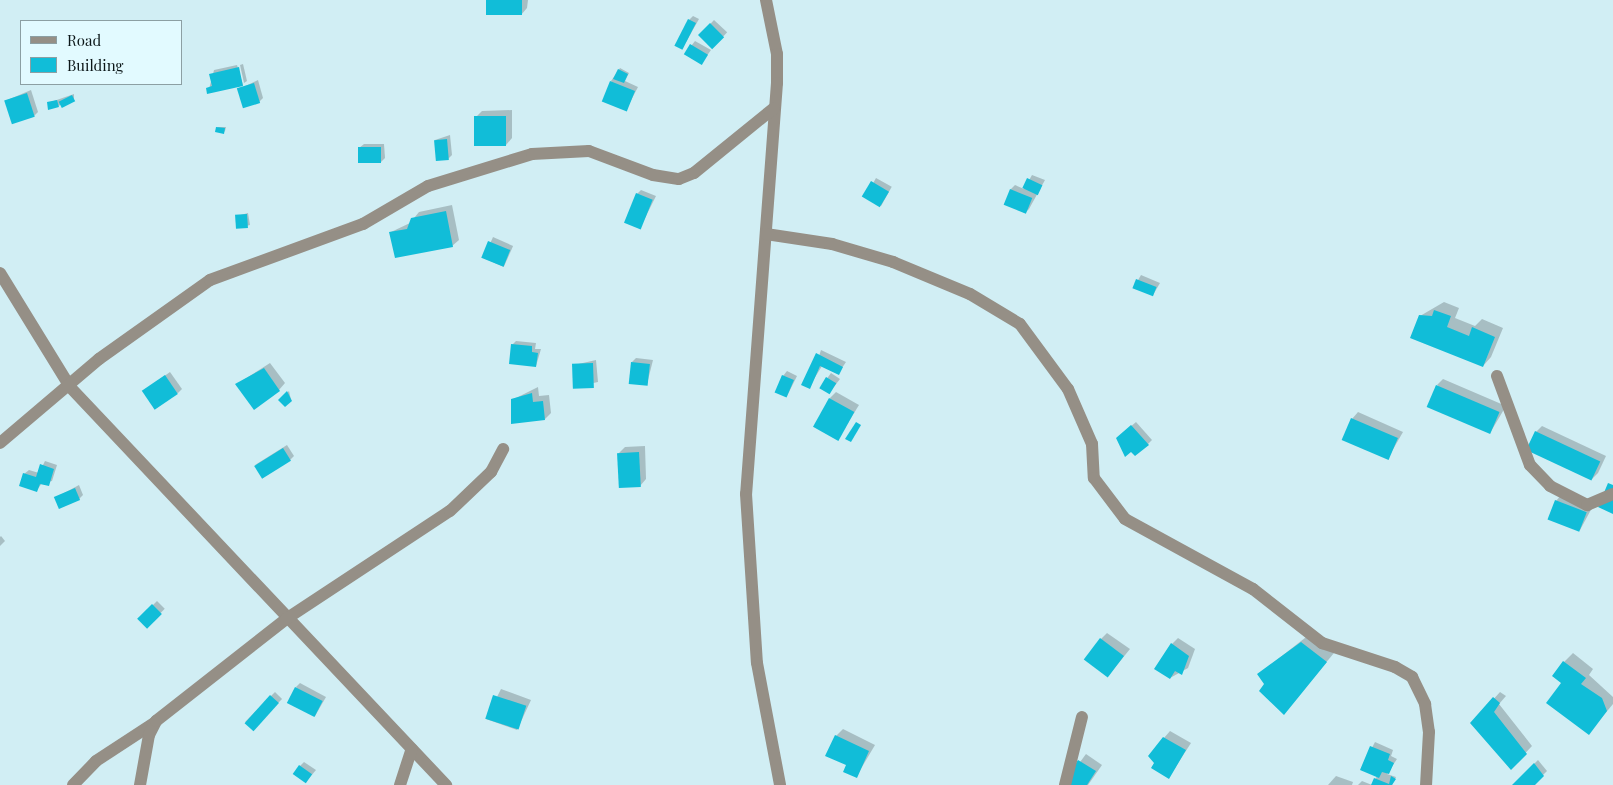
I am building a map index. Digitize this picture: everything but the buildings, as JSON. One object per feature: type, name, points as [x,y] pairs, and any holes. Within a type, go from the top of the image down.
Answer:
[{"type":"street","points":[[766,0],[777,54],[766,234],[746,494],[757,663],[780,785]]},
{"type":"street","points":[[0,443],[70,387],[134,332],[210,280],[362,224],[428,186],[497,163],[567,150],[589,151],[653,175],[679,179],[694,173],[774,108]]},
{"type":"street","points":[[766,234],[832,244],[893,262],[970,294],[1020,324],[1068,389],[1092,444],[1094,478],[1125,519],[1253,589],[1322,642],[1395,667],[1412,677],[1425,704],[1429,732],[1426,785]]},
{"type":"street","points":[[0,273],[70,387],[286,619],[446,785]]},
{"type":"street","points":[[1497,376],[1530,465],[1550,486],[1587,505],[1613,494]]},
{"type":"street","points":[[73,785],[96,760],[156,721],[286,619],[450,511],[491,472],[503,449]]},
{"type":"street","points":[[1064,785],[1082,717]]},
{"type":"street","points":[[140,785],[149,735],[156,721]]},
{"type":"street","points":[[400,785],[412,749]]}]
